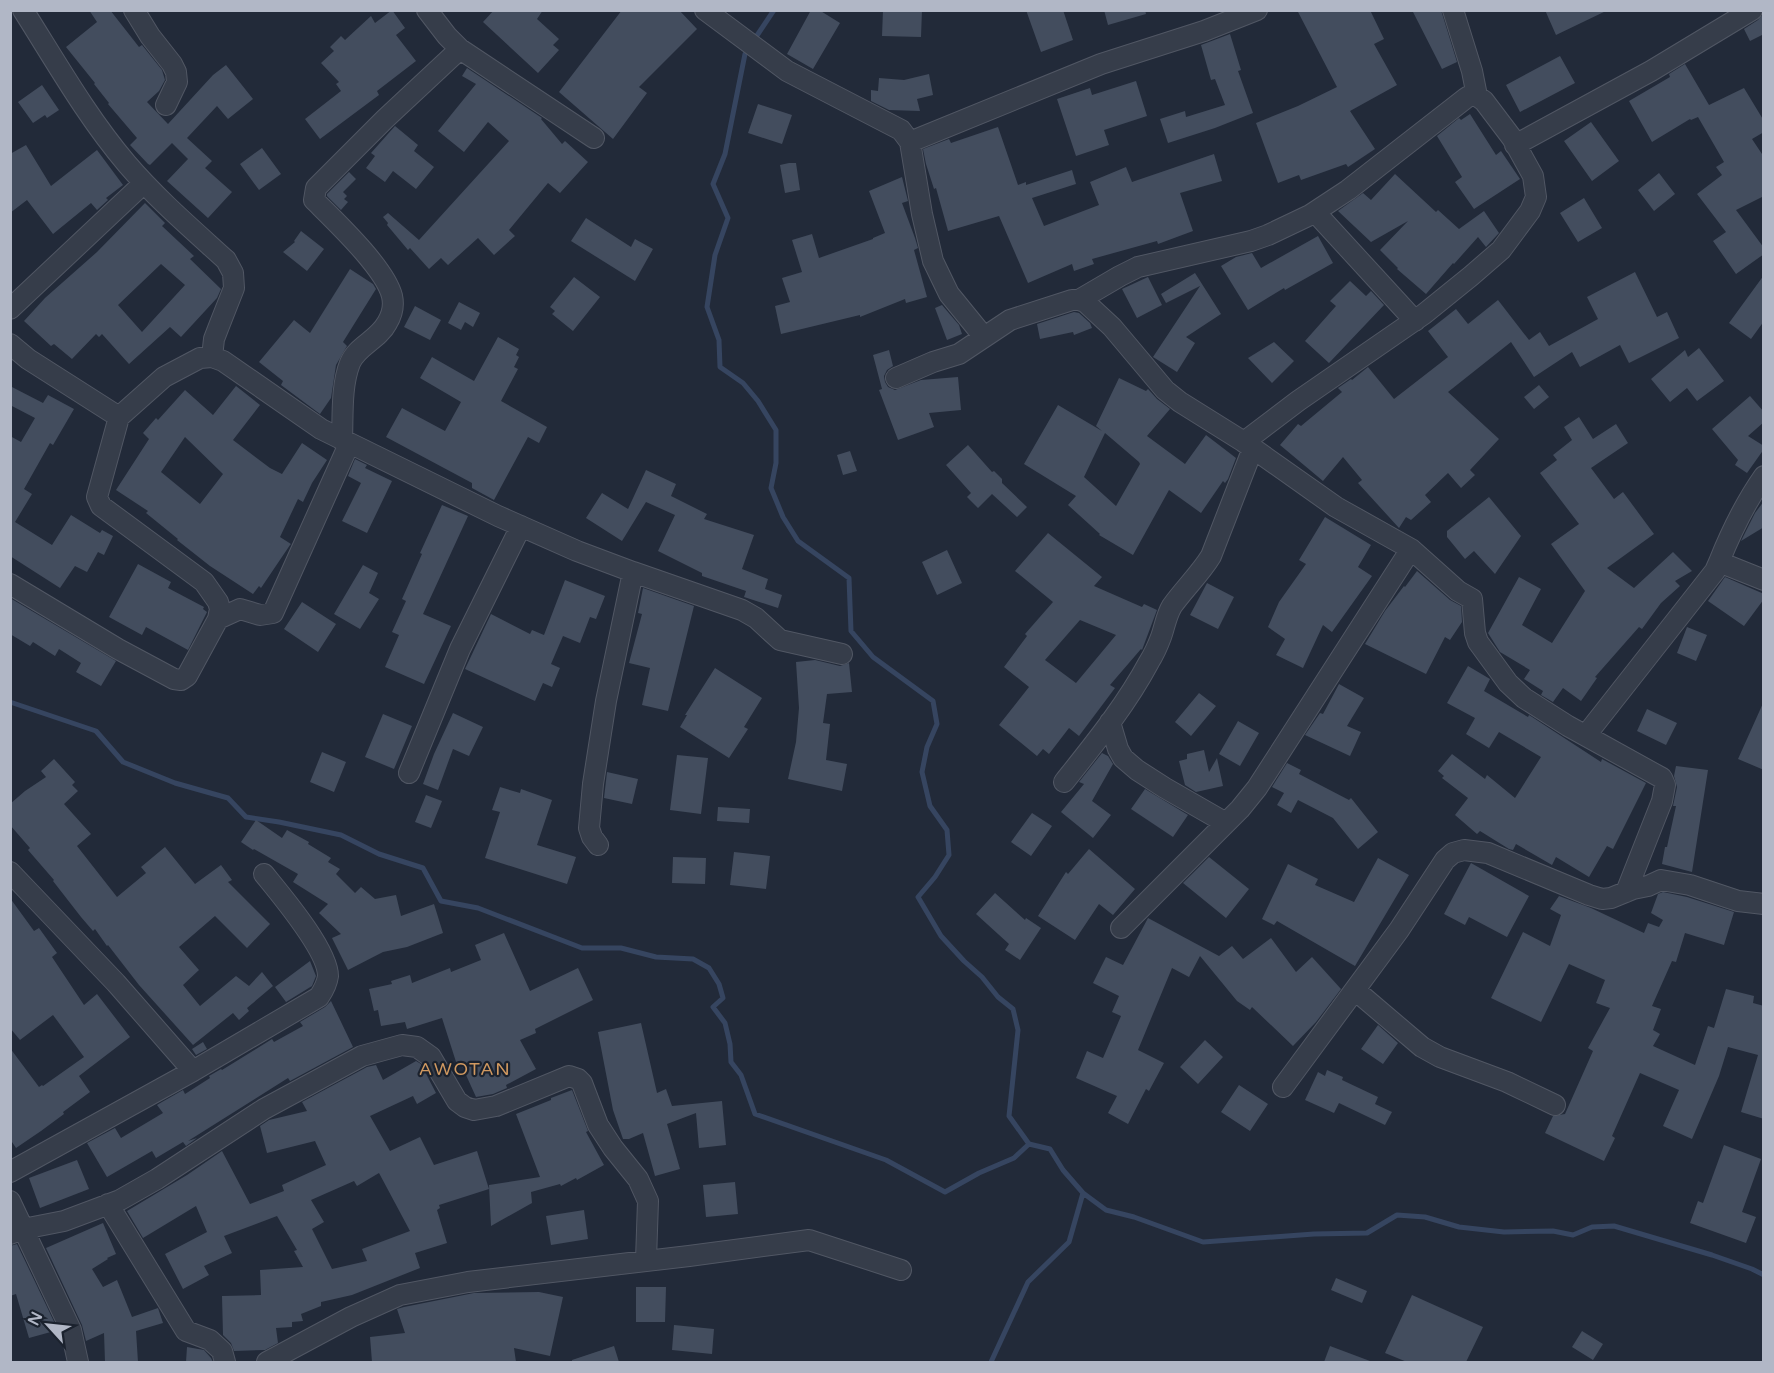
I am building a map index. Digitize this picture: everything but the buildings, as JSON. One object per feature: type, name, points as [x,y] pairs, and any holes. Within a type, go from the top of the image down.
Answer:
[{"type":"street","points":[[23,10],[82,102],[125,161],[144,183],[226,260],[233,273],[234,288],[214,339],[212,357]]},
{"type":"street","points":[[135,10],[150,36],[176,72],[177,82],[166,105]]},
{"type":"street","points":[[427,10],[447,36],[460,48],[594,138]]},
{"type":"street","points":[[705,10],[787,71],[901,130],[910,142],[922,214],[933,261],[949,294],[984,337]]},
{"type":"street","points":[[910,142],[1101,64],[1204,31],[1257,10]]},
{"type":"street","points":[[1453,10],[1472,71],[1477,96]]},
{"type":"street","points":[[1515,145],[1651,71],[1752,10]]},
{"type":"street","points":[[218,619],[240,609],[260,615],[273,613],[346,442],[345,380],[350,364],[356,351],[384,329],[392,311],[392,297],[386,283],[359,246],[314,200],[316,188],[460,48]]},
{"type":"street","points":[[1064,782],[1132,691],[1161,637],[1170,609],[1211,556],[1248,445],[1298,402],[1414,321],[1501,250],[1530,211],[1536,197],[1533,176],[1515,145],[1484,101],[1477,96],[1469,96],[1348,190],[1315,212],[1251,241],[1138,267],[1079,300]]},
{"type":"street","points":[[10,309],[144,183]]},
{"type":"street","points":[[1315,212],[1414,321]]},
{"type":"street","points":[[896,378],[959,354],[1010,320],[1072,300],[1085,302],[1112,327],[1165,390],[1180,402],[1248,445],[1336,507],[1411,549],[1458,591],[1472,599],[1478,642],[1508,683],[1524,698],[1662,778],[1665,785],[1662,801],[1626,892]]},
{"type":"street","points":[[10,344],[28,359],[119,417]]},
{"type":"street","points":[[10,584],[118,649],[174,679],[181,680],[187,676],[218,619],[220,609],[218,602],[204,582],[101,506],[97,497],[119,417],[164,377],[200,358],[212,357],[223,361],[321,429],[521,526],[577,551],[729,604],[756,618],[780,640],[842,654]]},
{"type":"street","points":[[1586,735],[1715,571],[1729,536],[1749,497],[1764,476]]},
{"type":"street","points":[[409,773],[460,649],[521,526]]},
{"type":"street","points":[[1122,928],[1226,823],[1257,788],[1411,549]]},
{"type":"street","points":[[1719,562],[1764,580]]},
{"type":"street","points":[[598,845],[589,828],[593,784],[606,701],[633,572]]},
{"type":"street","points":[[1110,722],[1123,758],[1165,788],[1226,823]]},
{"type":"street","points":[[1283,1087],[1399,930],[1445,860],[1453,853],[1464,850],[1488,853],[1602,899],[1611,898],[1661,880],[1690,885],[1738,901],[1764,904]]},
{"type":"street","points":[[10,873],[116,983],[193,1071]]},
{"type":"street","points":[[10,1172],[193,1071],[319,997],[325,988],[328,976],[324,958],[293,909],[264,874]]},
{"type":"street","points":[[1355,990],[1422,1047],[1440,1057],[1507,1082],[1555,1105]]},
{"type":"street","points":[[17,1232],[64,1221],[120,1200],[157,1179],[264,1109],[362,1056],[402,1045],[417,1047],[431,1057],[457,1101],[474,1110],[496,1106],[569,1076],[578,1079],[582,1083],[598,1125],[638,1179],[648,1201],[646,1260]]},
{"type":"street","points":[[10,1201],[17,1232],[71,1330],[78,1362]]},
{"type":"street","points":[[108,1204],[186,1331],[210,1340],[222,1351],[225,1362]]},
{"type":"street","points":[[267,1362],[351,1317],[400,1295],[468,1282],[809,1240],[901,1270]]},
{"type":"waterway","points":[[756,37],[774,10]]},
{"type":"waterway","points":[[745,54],[725,154],[713,184],[728,218],[715,255],[707,307],[719,340],[720,367],[743,383],[758,401],[776,430],[776,463],[771,488],[783,517],[798,541],[849,578],[851,631],[873,657],[933,701],[937,724],[927,747],[922,772],[930,806],[947,830],[949,855],[935,877],[918,897],[941,936],[982,977],[998,997],[1013,1009],[1018,1030],[1009,1116],[1029,1144]]},
{"type":"waterway","points":[[10,702],[96,731],[123,762],[175,783],[228,798],[246,817],[341,835],[379,854],[423,868],[441,901],[478,908],[582,948],[621,948],[656,957],[693,959],[709,968],[719,984],[723,998],[713,1007],[725,1023],[731,1062],[741,1075],[755,1114],[886,1160],[945,1192],[979,1173],[1014,1158],[1029,1144],[1050,1149],[1063,1170],[1083,1193],[1106,1210],[1134,1217],[1203,1242],[1314,1234],[1367,1233],[1397,1215],[1425,1217],[1459,1227],[1504,1232],[1553,1231],[1573,1235],[1592,1227],[1614,1226],[1712,1255],[1764,1275]]},
{"type":"waterway","points":[[991,1362],[1028,1282],[1069,1242],[1083,1193]]},
{"type":"district","name":"AWOTAN","points":[[465,1069]]}]
